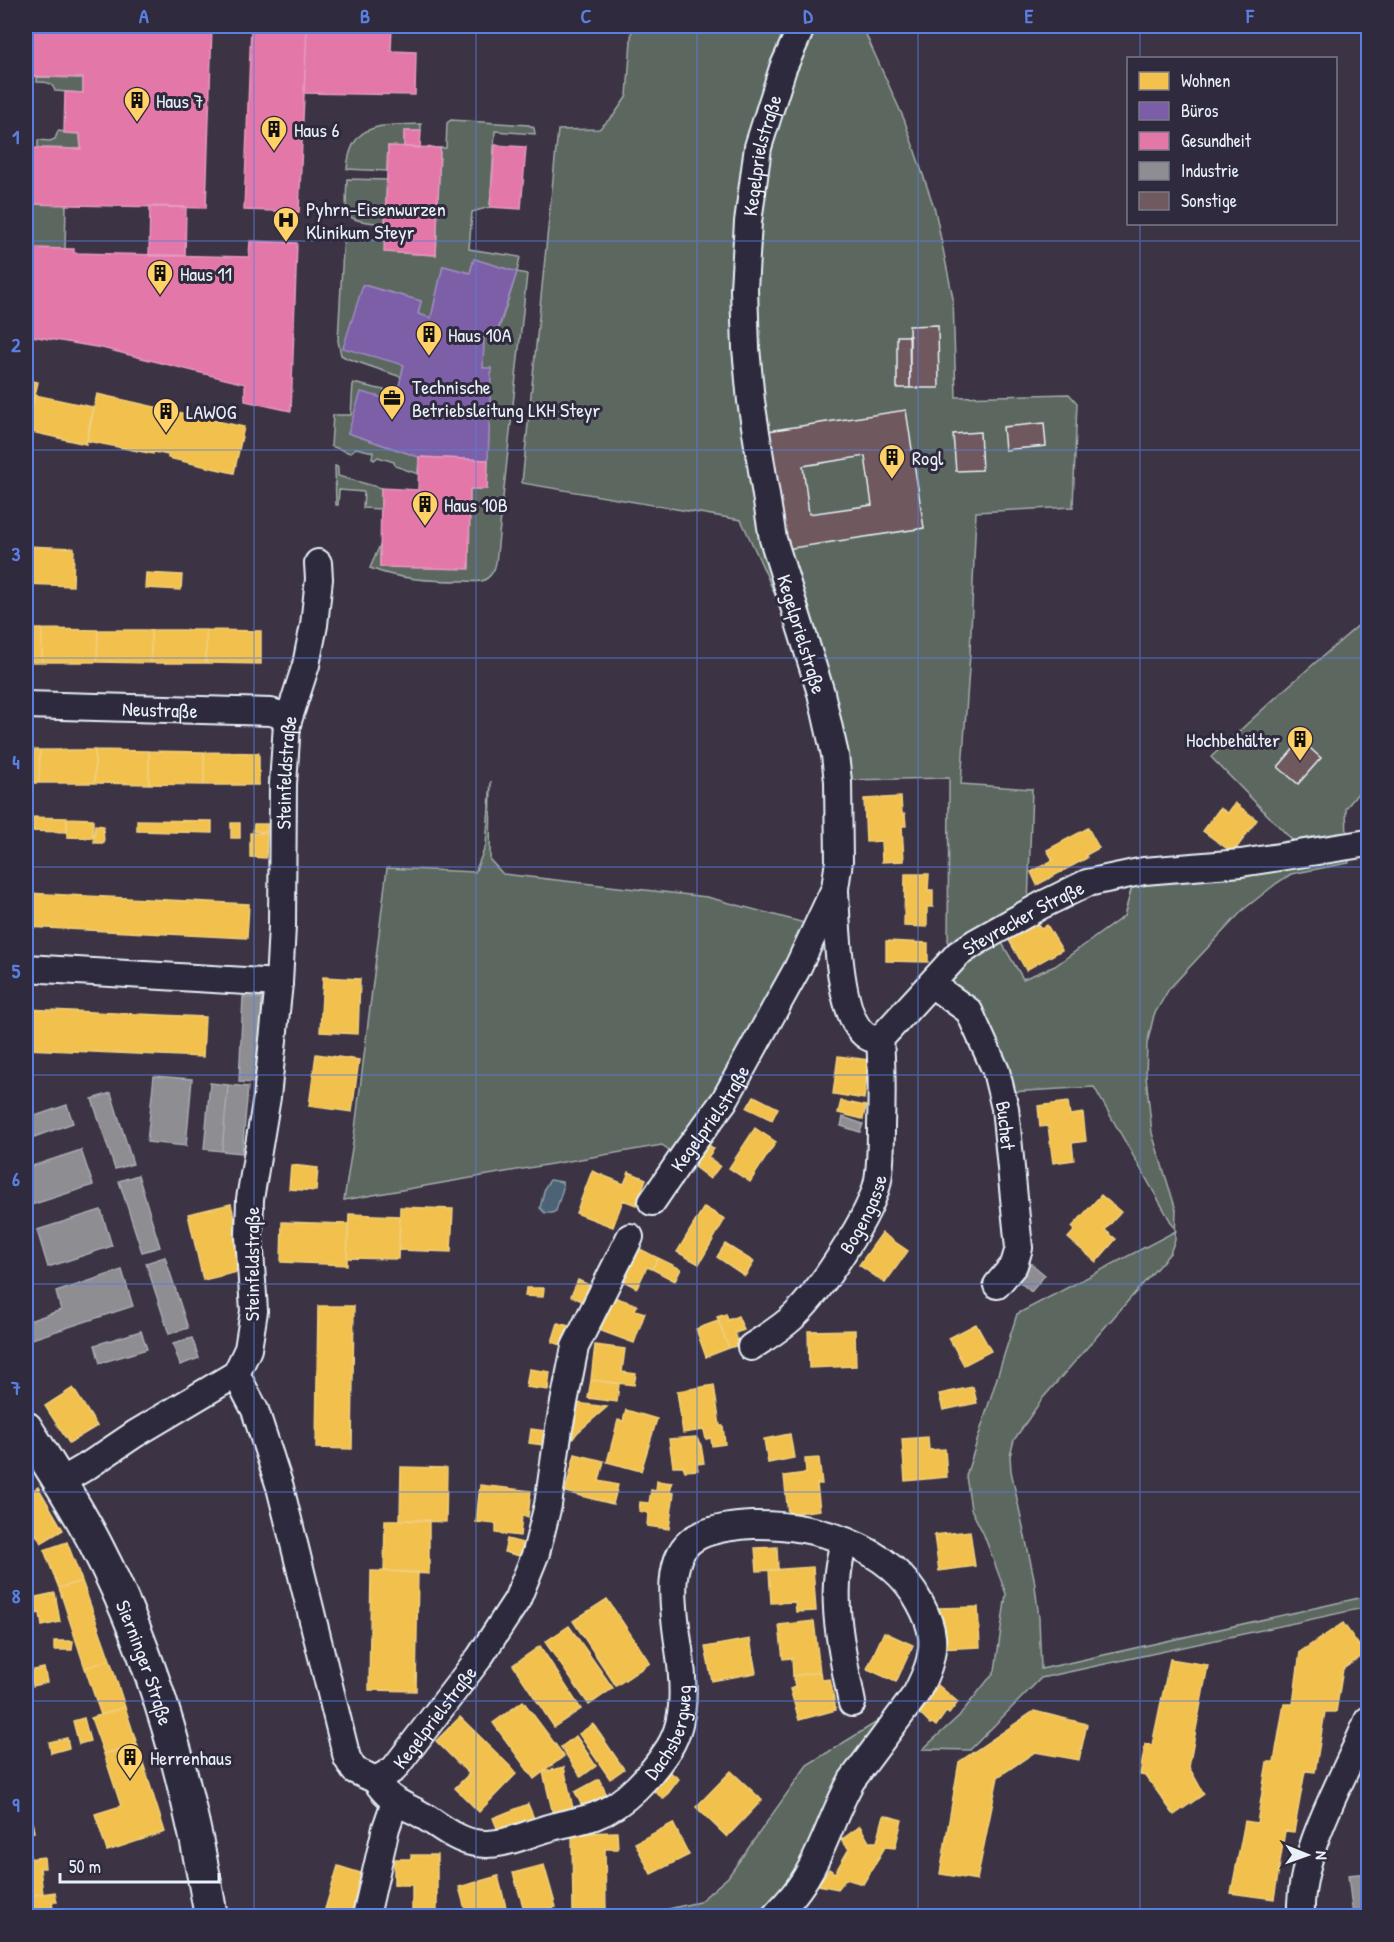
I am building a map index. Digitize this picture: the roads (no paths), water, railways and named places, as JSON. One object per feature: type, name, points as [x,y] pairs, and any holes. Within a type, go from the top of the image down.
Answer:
[{"type":"main road","name":"Sierninger Straße","points":[[26,1428],[96,1544],[128,1614],[159,1695],[186,1787],[211,1917]]},
{"type":"street","name":"Kegelprielstraße","points":[[652,1202],[724,1101],[797,969],[835,888],[839,861],[840,828],[836,755],[821,693],[773,539],[751,401],[744,289],[748,222],[758,147],[783,68],[802,26]]},
{"type":"street","name":"Steinfeldstraße","points":[[236,1374],[248,1349],[254,1311],[249,1236],[250,1199],[267,1097],[279,982],[282,926],[283,784],[287,724],[306,664],[314,625],[319,579],[318,563]]},
{"type":"street","name":"Neustraße","points":[[26,705],[272,711],[281,716],[287,724]]},
{"type":"street","name":"Steyrecker Straße","points":[[880,1039],[958,954],[1042,905],[1087,883],[1144,871],[1241,863],[1368,843]]},
{"type":"street","points":[[835,888],[839,960],[845,999],[864,1033],[871,1038],[880,1039]]},
{"type":"street","points":[[26,969],[279,982]]},
{"type":"street","name":"Buchet","points":[[931,984],[969,1011],[996,1071],[1005,1108],[1019,1248],[1014,1265],[997,1285]]},
{"type":"street","name":"Bogengasse","points":[[751,1347],[795,1315],[812,1296],[858,1229],[871,1203],[878,1183],[880,1161],[882,1081],[880,1039]]},
{"type":"street","name":"Kegelprielstraße","points":[[236,1374],[255,1410],[280,1487],[347,1758],[354,1770],[376,1780],[394,1768],[479,1658],[517,1600],[536,1553],[548,1505],[559,1428],[575,1347],[630,1238]]},
{"type":"street","points":[[60,1482],[236,1374]]},
{"type":"street","name":"Dachsbergweg","points":[[376,1780],[380,1788],[395,1802],[472,1843],[507,1842],[595,1816],[608,1809],[630,1793],[647,1776],[668,1749],[681,1718],[682,1675],[673,1575],[676,1562],[687,1544],[694,1538],[718,1529],[739,1526],[770,1525],[821,1532],[874,1556],[905,1581],[918,1599],[928,1620],[932,1636],[931,1659],[916,1694],[843,1795],[808,1873],[794,1895],[775,1917]]},
{"type":"street","points":[[845,1541],[838,1566],[838,1606],[843,1656],[852,1703]]},
{"type":"street","points":[[1301,1917],[1300,1898],[1304,1871],[1317,1834],[1368,1720]]},
{"type":"street","points":[[366,1917],[386,1828],[395,1802]]},
{"type":"water","points":[[550,1180],[562,1182],[563,1188],[556,1211],[545,1213],[540,1208],[545,1187]]},
{"type":"place","name":"Haus 7","points":[[137,123]]},
{"type":"place","name":"Haus 6","points":[[274,152]]},
{"type":"place","name":"Pyhrn-Eisenwurzen Klinikum Steyr","points":[[286,243]]},
{"type":"place","name":"Haus 11","points":[[160,296]]},
{"type":"place","name":"Haus 10A","points":[[429,357]]},
{"type":"place","name":"Technische Betriebsleitung LKH Steyr","points":[[392,421]]},
{"type":"place","name":"LAWOG","points":[[166,434]]},
{"type":"place","name":"Rogl","points":[[892,480]]},
{"type":"place","name":"Haus 10B","points":[[425,527]]},
{"type":"place","name":"Hochbehälter","points":[[1300,762]]},
{"type":"place","name":"Herrenhaus","points":[[130,1780]]}]
